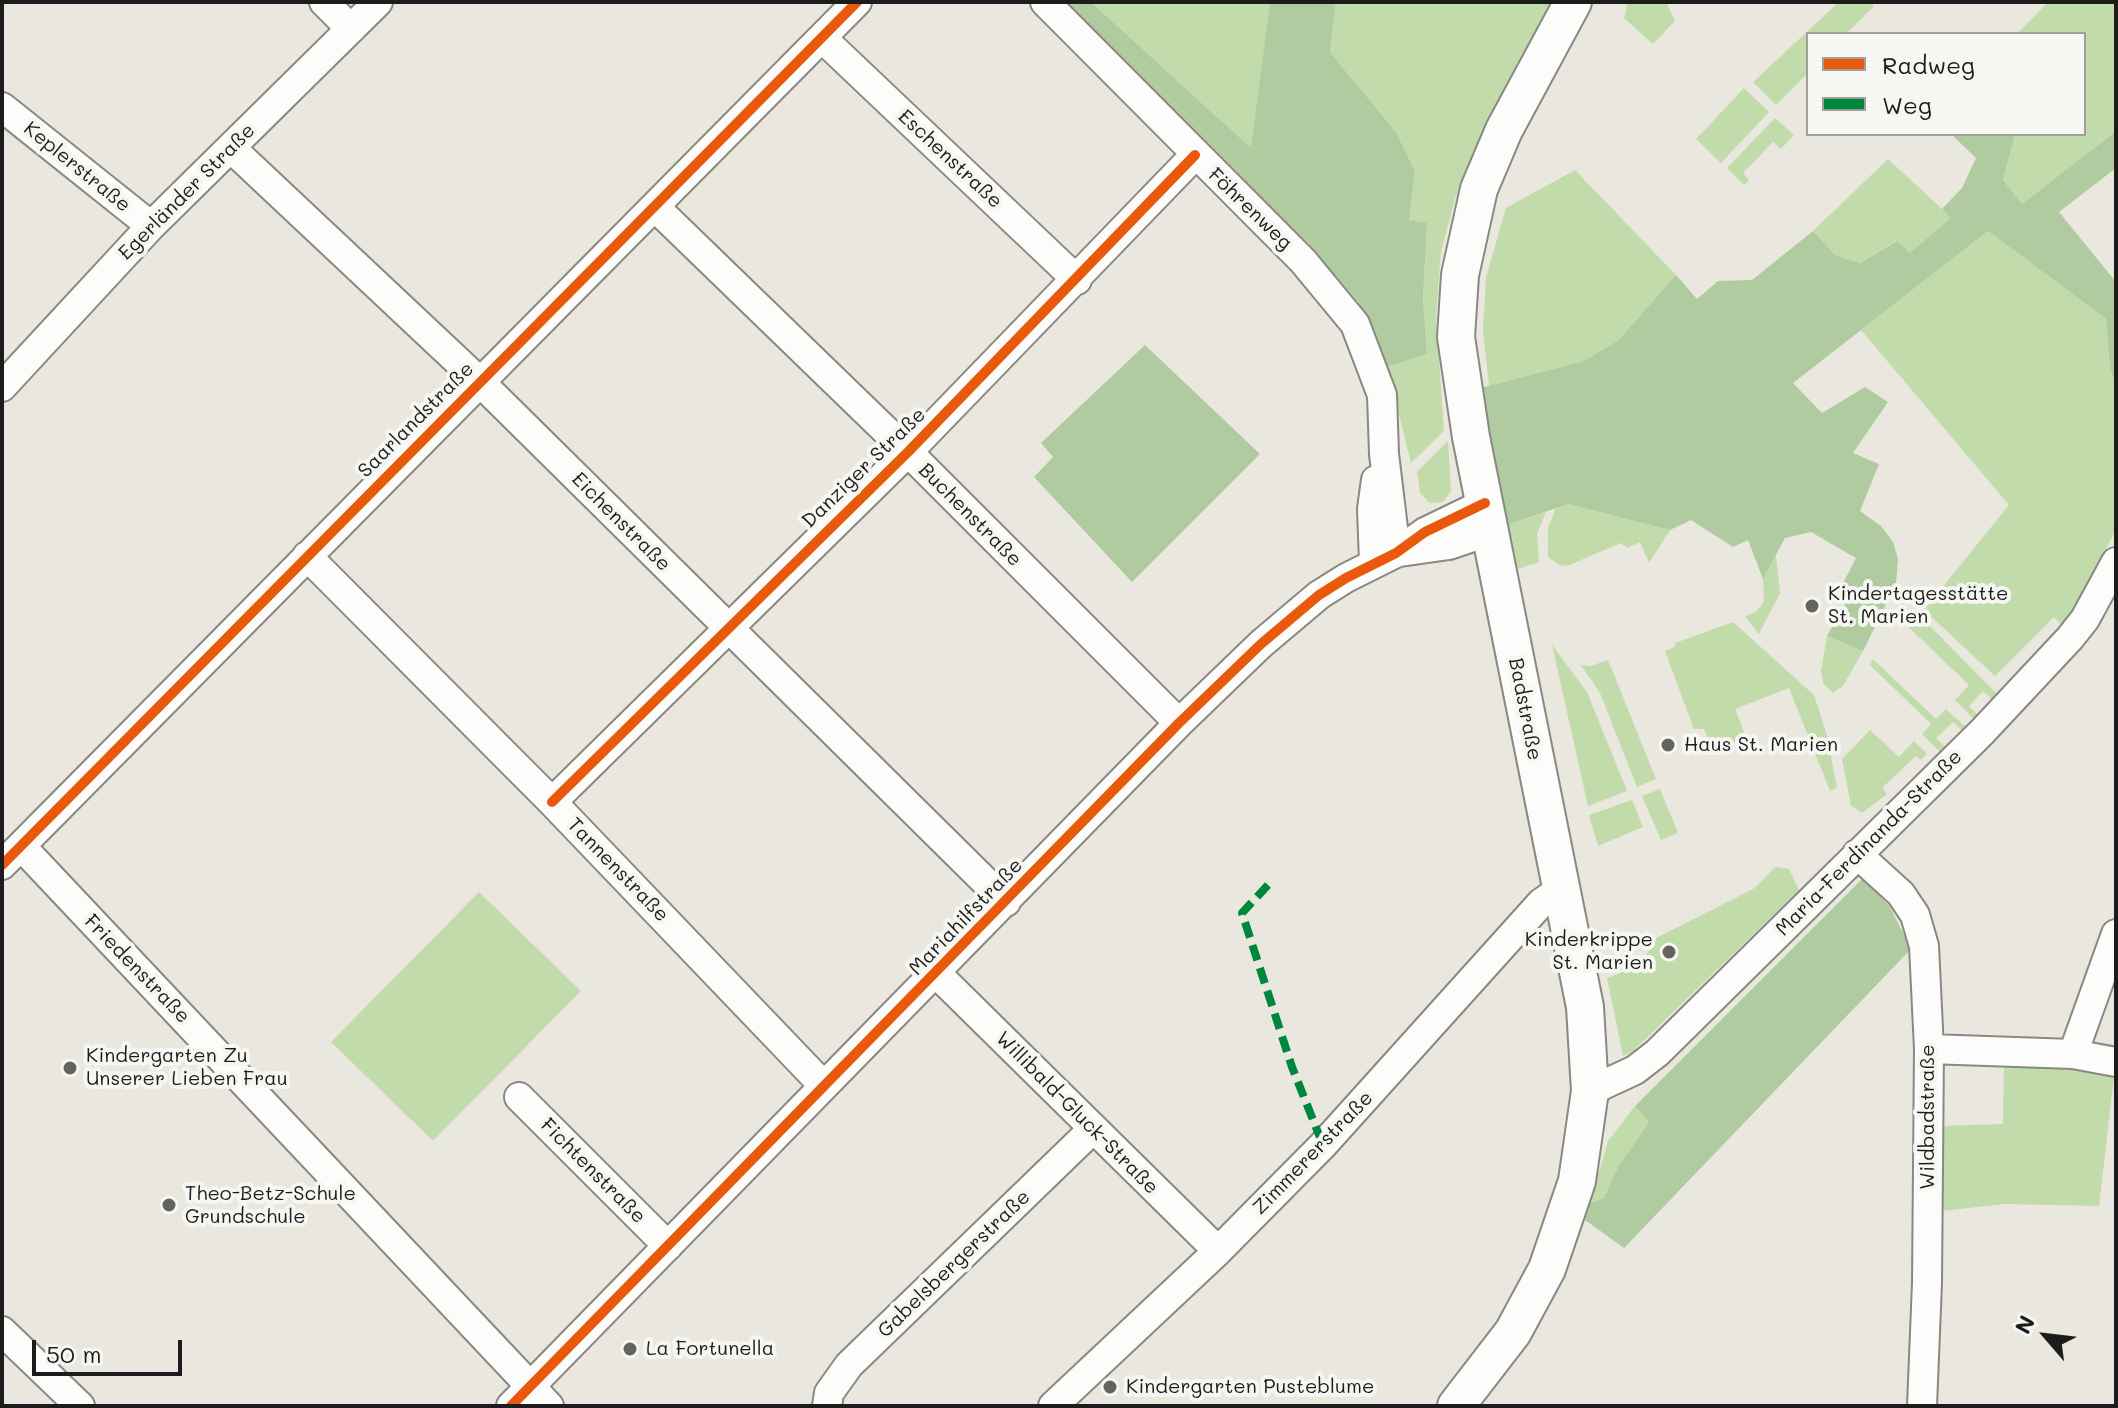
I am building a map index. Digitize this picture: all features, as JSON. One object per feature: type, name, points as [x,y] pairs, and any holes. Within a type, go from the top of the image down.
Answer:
[{"type":"main road","name":"Badstraße","points":[[1456,1406],[1513,1332],[1547,1269],[1577,1181],[1590,1091],[1585,1007],[1457,354],[1456,319],[1465,244],[1490,161],[1573,2]]},
{"type":"street","points":[[324,2],[351,29]]},
{"type":"street","name":"Egerländer Straße","points":[[2,387],[151,226],[378,2]]},
{"type":"street","name":"Saarlandstraße","points":[[7,860],[857,2]]},
{"type":"street","name":"Föhrenweg","points":[[1045,2],[1303,261],[1355,324],[1382,395],[1384,454],[1373,502],[1385,558]]},
{"type":"street","name":"Eschenstraße","points":[[822,38],[1077,280]]},
{"type":"street","name":"Keplerstraße","points":[[2,107],[151,226]]},
{"type":"street","name":"Eichenstraße","points":[[231,148],[480,382],[1006,902]]},
{"type":"street","name":"Danziger Straße","points":[[552,802],[908,452],[1195,155]]},
{"type":"street","name":"Buchenstraße","points":[[655,207],[908,452],[1179,723]]},
{"type":"street","name":"Mariahilfstraße","points":[[511,1406],[540,1396],[668,1246],[1179,723],[1302,609],[1385,558],[1449,545],[1488,517]]},
{"type":"street","name":"Tannenstraße","points":[[307,556],[552,802],[824,1086]]},
{"type":"street","name":"Maria-Ferdinanda-Straße","points":[[1590,1091],[1635,1070],[1657,1053],[1982,732],[2085,619],[2116,562]]},
{"type":"street","name":"Wildbadstraße","points":[[1857,854],[1901,894],[1920,927],[1924,946],[1929,1049],[1927,1283],[1922,1406]]},
{"type":"street","name":"Friedenstraße","points":[[7,860],[540,1396]]},
{"type":"street","name":"Zimmererstraße","points":[[1053,1406],[1218,1251],[1323,1145],[1541,903],[1561,889]]},
{"type":"street","points":[[2073,1054],[2116,934]]},
{"type":"street","name":"Willibald-Gluck-Straße","points":[[937,974],[1218,1251]]},
{"type":"street","points":[[1929,1049],[2073,1054],[2116,1062]]},
{"type":"street","name":"Fichtenstraße","points":[[519,1097],[668,1246]]},
{"type":"street","name":"Gabelsbergerstraße","points":[[827,1406],[829,1393],[849,1365],[1093,1129]]},
{"type":"street","points":[[2,1331],[80,1406]]},
{"type":"green space","points":[[1062,2],[1091,2],[1251,148],[1270,2],[1336,2],[1330,52],[1396,132],[1415,171],[1409,220],[1427,223],[1423,300],[1427,354],[1387,367],[1358,302],[1308,243],[1209,153]]},
{"type":"green space","points":[[1091,2],[1270,2],[1252,149]]},
{"type":"green space","points":[[1336,2],[1552,2],[1470,163],[1455,199],[1441,252],[1436,317],[1444,431],[1411,463],[1387,367],[1427,354],[1423,300],[1427,224],[1409,220],[1415,171],[1396,132],[1330,52]]},
{"type":"green space","points":[[1628,2],[1666,2],[1675,21],[1653,44],[1624,18]]},
{"type":"green space","points":[[1839,2],[1870,2],[1874,6],[1848,32],[1807,32]]},
{"type":"green space","points":[[2048,2],[2116,2],[2116,131],[2022,204],[2003,180],[2014,136],[2086,136],[2086,32],[2019,32]]},
{"type":"green space","points":[[1806,33],[1806,75],[1776,105],[1753,82]]},
{"type":"green space","points":[[1744,88],[1769,112],[1721,163],[1696,139]]},
{"type":"green space","points":[[1775,118],[1794,135],[1781,149],[1773,142],[1743,173],[1749,180],[1744,185],[1727,168]]},
{"type":"green space","points":[[2116,131],[2116,168],[2059,212],[2116,282],[2116,383],[2110,370],[2106,319],[1988,231],[1793,383],[1822,413],[1865,387],[1888,402],[1853,453],[1879,464],[1860,511],[1881,526],[1893,542],[1898,559],[1896,584],[1863,651],[1827,636],[1849,597],[1839,591],[1856,558],[1811,532],[1785,538],[1763,579],[1748,540],[1733,547],[1691,520],[1670,530],[1568,504],[1507,525],[1477,389],[1584,361],[1618,341],[1676,275],[1697,299],[1718,281],[1752,280],[1813,231],[1835,255],[1860,263],[1897,241],[1910,253],[1951,218],[1942,209],[1962,188],[1976,158],[1953,136],[2014,136],[2003,180],[2022,204]]},
{"type":"green space","points":[[1888,159],[1952,218],[1910,254],[1896,241],[1860,263],[1835,255],[1813,231]]},
{"type":"green space","points":[[1575,170],[1676,275],[1618,342],[1584,361],[1489,386],[1483,330],[1486,277],[1506,208]]},
{"type":"green space","points":[[1988,231],[2106,319],[2110,370],[2116,383],[2116,529],[2066,629],[2054,617],[1995,676],[1924,610],[2009,505],[1861,330]]},
{"type":"green space","points":[[1145,345],[1260,454],[1132,582],[1034,477],[1053,457],[1041,443]]},
{"type":"green space","points":[[1448,441],[1451,491],[1443,502],[1430,503],[1420,493],[1417,472]]},
{"type":"green space","points":[[1568,504],[1670,530],[1649,563],[1640,542],[1627,548],[1621,543],[1567,566],[1559,565],[1548,557],[1548,528],[1556,508]]},
{"type":"green space","points":[[1546,512],[1537,534],[1539,562],[1518,569],[1507,525]]},
{"type":"green space","points":[[1776,555],[1780,593],[1759,634],[1745,617],[1757,611],[1764,601],[1763,579]]},
{"type":"green space","points":[[1903,605],[1925,621],[1999,696],[1994,701],[1983,691],[1969,706],[1979,716],[1975,720],[1955,700],[1969,685],[1898,617]]},
{"type":"green space","points":[[1733,622],[1814,695],[1827,735],[1837,788],[1830,791],[1789,688],[1735,709],[1746,737],[1740,740],[1713,751],[1704,729],[1694,729],[1665,651],[1676,646],[1675,643]]},
{"type":"green space","points":[[1827,636],[1863,651],[1843,686],[1833,693],[1823,683],[1821,671]]},
{"type":"green space","points":[[1552,645],[1587,692],[1627,791],[1588,806]]},
{"type":"green space","points":[[1873,659],[1936,719],[1946,709],[1967,728],[1963,731],[1953,722],[1936,738],[1946,748],[1941,753],[1922,734],[1931,724],[1870,665]]},
{"type":"green space","points":[[1608,660],[1656,779],[1637,787],[1600,693],[1581,665],[1591,666]]},
{"type":"green space","points":[[1870,730],[1899,757],[1914,741],[1927,754],[1921,760],[1916,756],[1882,788],[1887,794],[1862,813],[1851,806],[1842,759]]},
{"type":"green space","points":[[1660,789],[1678,833],[1661,840],[1642,796]]},
{"type":"green space","points":[[1632,800],[1643,827],[1598,846],[1589,815]]},
{"type":"green space","points":[[1775,867],[1789,869],[1799,890],[1633,1051],[1623,1056],[1607,978],[1640,966],[1656,938],[1755,888]]},
{"type":"green space","points":[[1863,878],[1890,907],[1911,949],[1624,1248],[1585,1220],[1590,1203],[1604,1198],[1618,1167],[1649,1122],[1635,1106]]},
{"type":"green space","points":[[479,892],[581,991],[433,1141],[331,1042]]},
{"type":"green space","points":[[2004,1062],[2115,1069],[2099,1206],[2005,1204],[1942,1211],[1940,1126],[2003,1124]]},
{"type":"green space","points":[[1635,1106],[1649,1122],[1618,1167],[1604,1198],[1590,1203],[1608,1141]]},
{"type":"marked path","points":[[1268,885],[1242,913],[1292,1067],[1323,1145]]},
{"type":"cycle path","points":[[2,865],[857,2]]},
{"type":"cycle path","points":[[552,802],[908,452],[1195,155]]},
{"type":"cycle path","points":[[511,1406],[1179,723],[1261,644],[1319,595],[1346,578],[1396,553],[1425,532],[1485,503]]},
{"type":"place","name":"Kindertagesstätte St. Marien","points":[[1812,606]]},
{"type":"place","name":"Haus St. Marien","points":[[1668,745]]},
{"type":"place","name":"Kinderkrippe St. Marien","points":[[1669,952]]},
{"type":"place","name":"Kindergarten Zu Unserer Lieben Frau","points":[[70,1068]]},
{"type":"place","name":"Theo-Betz-Schule Grundschule","points":[[169,1205]]},
{"type":"place","name":"La Fortunella","points":[[630,1349]]},
{"type":"place","name":"Kindergarten Pusteblume","points":[[1110,1387]]}]
